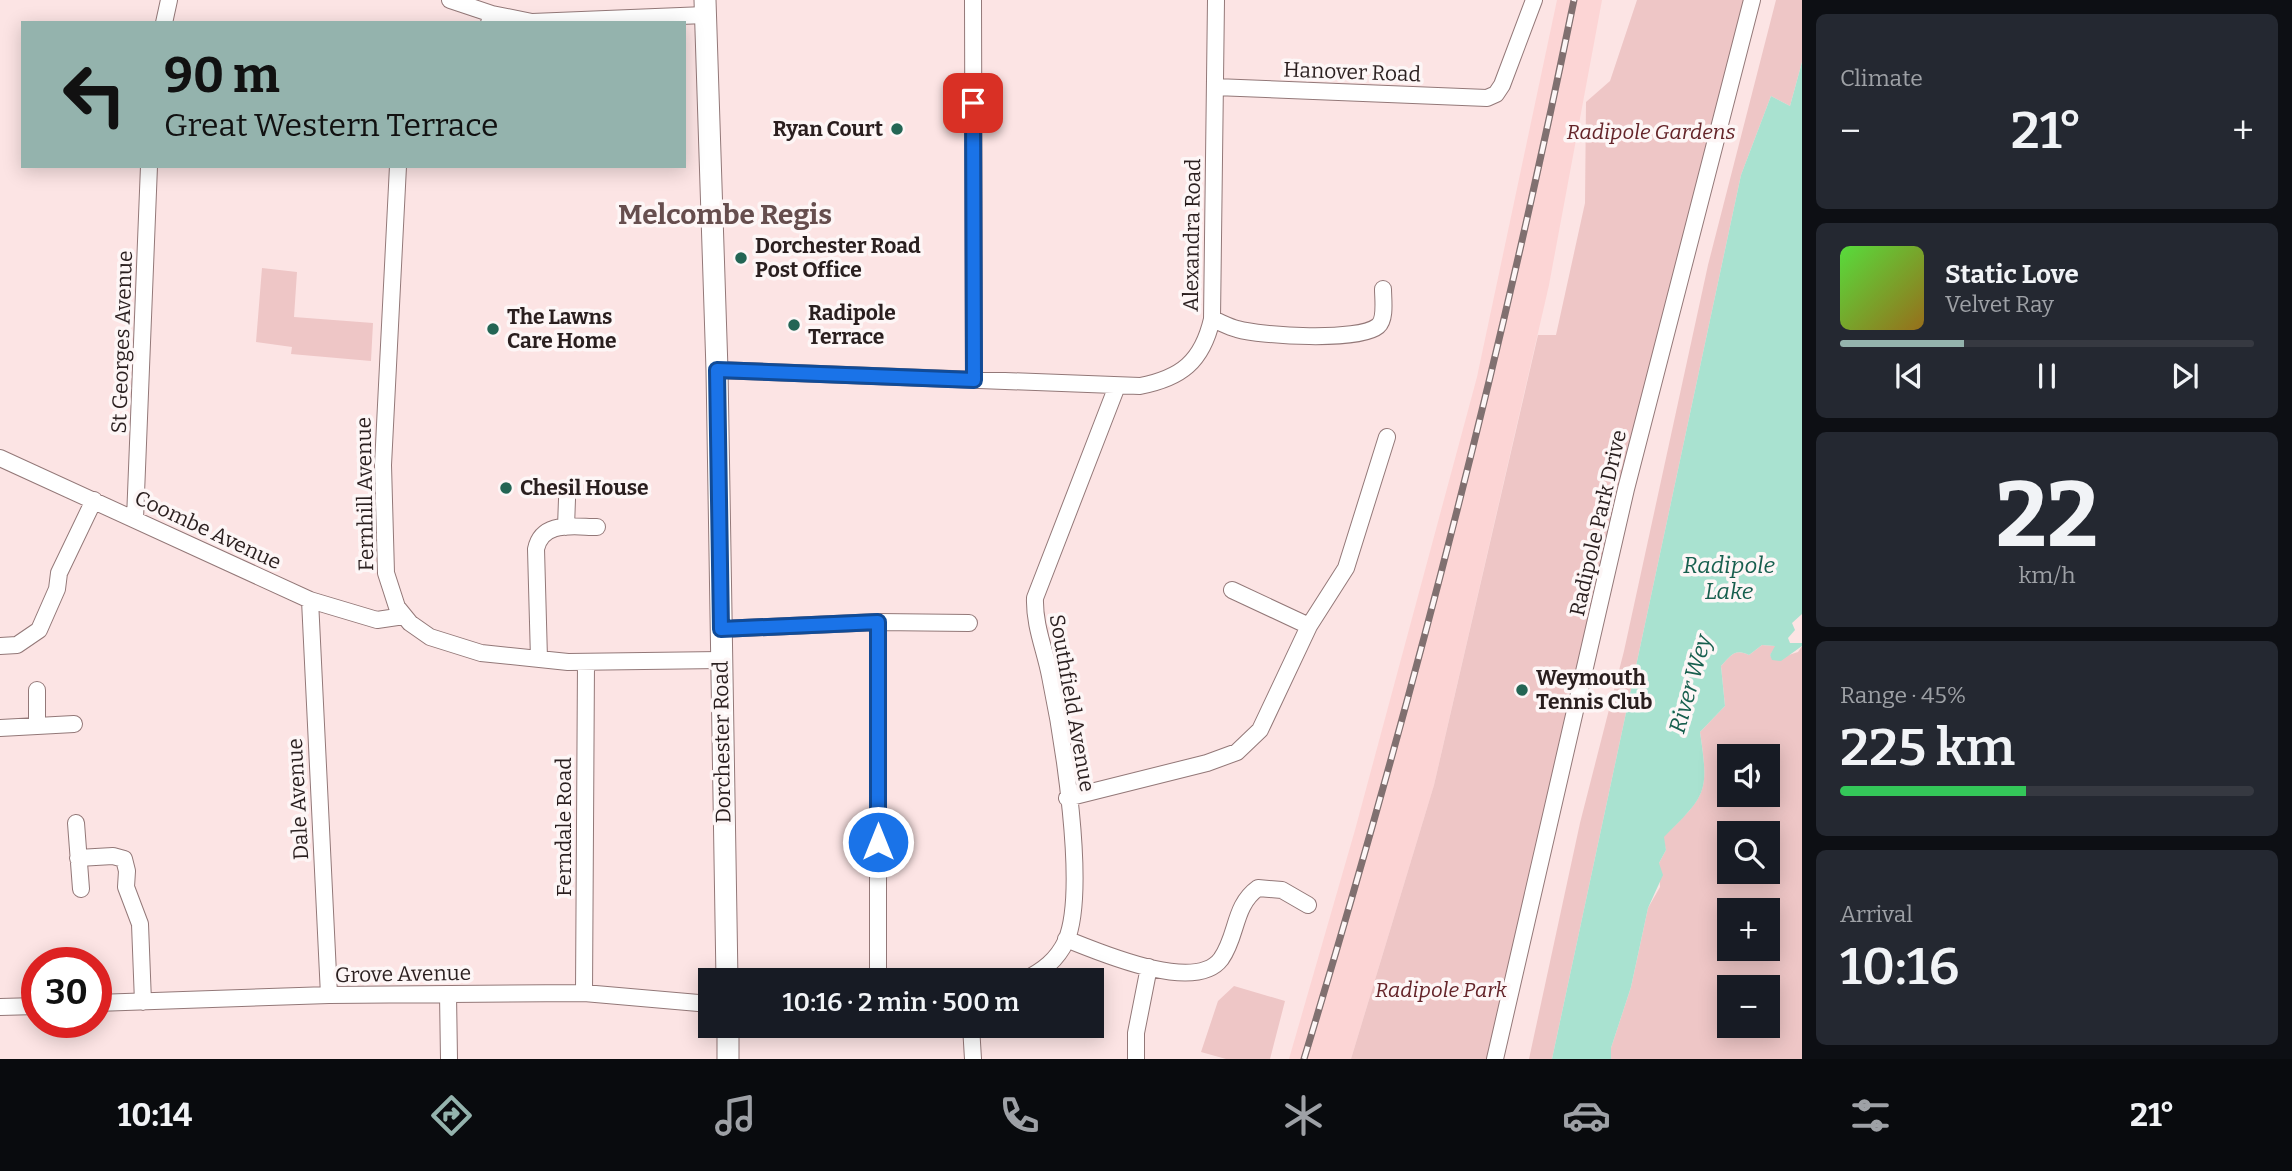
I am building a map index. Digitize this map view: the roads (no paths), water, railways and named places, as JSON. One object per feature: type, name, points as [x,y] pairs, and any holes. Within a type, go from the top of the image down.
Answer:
[{"type":"main road","name":"Dorchester Road","points":[[705,7],[717,370],[727,968]]},
{"type":"main road","points":[[728,1038],[728,1059]]},
{"type":"street","points":[[164,21],[169,0]]},
{"type":"street","points":[[450,0],[490,18],[522,21]]},
{"type":"street","points":[[974,0],[974,380]]},
{"type":"street","name":"Alexandra Road","points":[[717,370],[1117,386],[1140,386],[1168,381],[1182,372],[1208,337],[1212,319],[1216,0]]},
{"type":"street","name":"Hanover Road","points":[[1214,88],[1487,98],[1496,94],[1502,85],[1534,0]]},
{"type":"street","name":"Radipole Park Drive","points":[[1495,1059],[1626,489],[1752,0]]},
{"type":"street","points":[[544,21],[705,7]]},
{"type":"street","name":"St Georges Avenue","points":[[135,519],[149,168]]},
{"type":"street","name":"Fernhill Avenue","points":[[398,168],[385,376],[383,497],[388,584],[404,615],[430,637],[461,650],[586,662],[720,660]]},
{"type":"street","points":[[1212,319],[1237,329],[1259,333],[1315,337],[1367,330],[1378,326],[1382,318],[1383,289]]},
{"type":"street","name":"Southfield Avenue","points":[[1045,968],[1056,958],[1066,939],[1075,889],[1055,703],[1036,623],[1035,598],[1117,386]]},
{"type":"street","points":[[1067,798],[1207,763],[1237,752],[1260,730],[1309,626],[1346,568],[1387,437]]},
{"type":"street","name":"Coombe Avenue","points":[[0,458],[310,600],[377,620],[404,615]]},
{"type":"street","points":[[566,527],[567,499]]},
{"type":"street","points":[[0,646],[18,645],[39,630],[57,589],[59,573],[94,500]]},
{"type":"street","points":[[539,659],[537,544],[551,528],[597,527]]},
{"type":"street","points":[[1232,590],[1309,626]]},
{"type":"street","name":"Dale Avenue","points":[[310,600],[329,996]]},
{"type":"street","points":[[878,622],[878,968]]},
{"type":"street","points":[[721,629],[878,622],[969,623]]},
{"type":"street","name":"Ferndale Road","points":[[584,992],[586,662]]},
{"type":"street","points":[[37,690],[37,726]]},
{"type":"street","points":[[0,728],[74,724]]},
{"type":"street","points":[[76,823],[81,889]]},
{"type":"street","points":[[78,858],[113,856],[124,859],[128,895],[140,924],[143,1002]]},
{"type":"street","points":[[1066,939],[1149,967],[1183,974],[1220,960],[1242,903],[1258,888],[1282,890],[1308,905]]},
{"type":"street","points":[[1136,1059],[1136,1033],[1149,967]]},
{"type":"street","name":"Grove Avenue","points":[[112,1003],[584,992],[698,1003]]},
{"type":"street","points":[[448,994],[449,1059]]},
{"type":"street","points":[[0,1007],[21,1006]]},
{"type":"street","points":[[972,1038],[973,1059]]},
{"type":"water","name":"Radipole Lake","points":[[1802,62],[1802,614],[1792,623],[1795,630],[1788,638],[1790,643],[1802,643],[1802,646],[1781,661],[1772,660],[1770,655],[1775,646],[1762,645],[1749,655],[1740,652],[1734,654],[1721,666],[1725,706],[1700,732],[1704,768],[1702,791],[1689,811],[1664,837],[1666,850],[1659,863],[1663,875],[1648,908],[1631,987],[1611,1048],[1611,1059],[1552,1059],[1741,175],[1771,96],[1790,106]]},
{"type":"railway","points":[[1304,1059],[1381,797],[1451,533],[1516,267],[1574,0]]},
{"type":"place","name":"Ryan Court","points":[[897,129]]},
{"type":"place","name":"Dorchester Road Post Office","points":[[741,258]]},
{"type":"place","name":"Radipole Terrace","points":[[794,325]]},
{"type":"place","name":"The Lawns Care Home","points":[[493,329]]},
{"type":"place","name":"Chesil House","points":[[506,488]]},
{"type":"place","name":"Weymouth Tennis Club","points":[[1522,690]]},
{"type":"district","name":"Melcombe Regis","points":[[725,214]]},
{"type":"park label","name":"Radipole Gardens","points":[[1651,132]]},
{"type":"park label","name":"Radipole Park","points":[[1441,990]]},
{"type":"water label","name":"River Wey","points":[[1690,684]]}]
